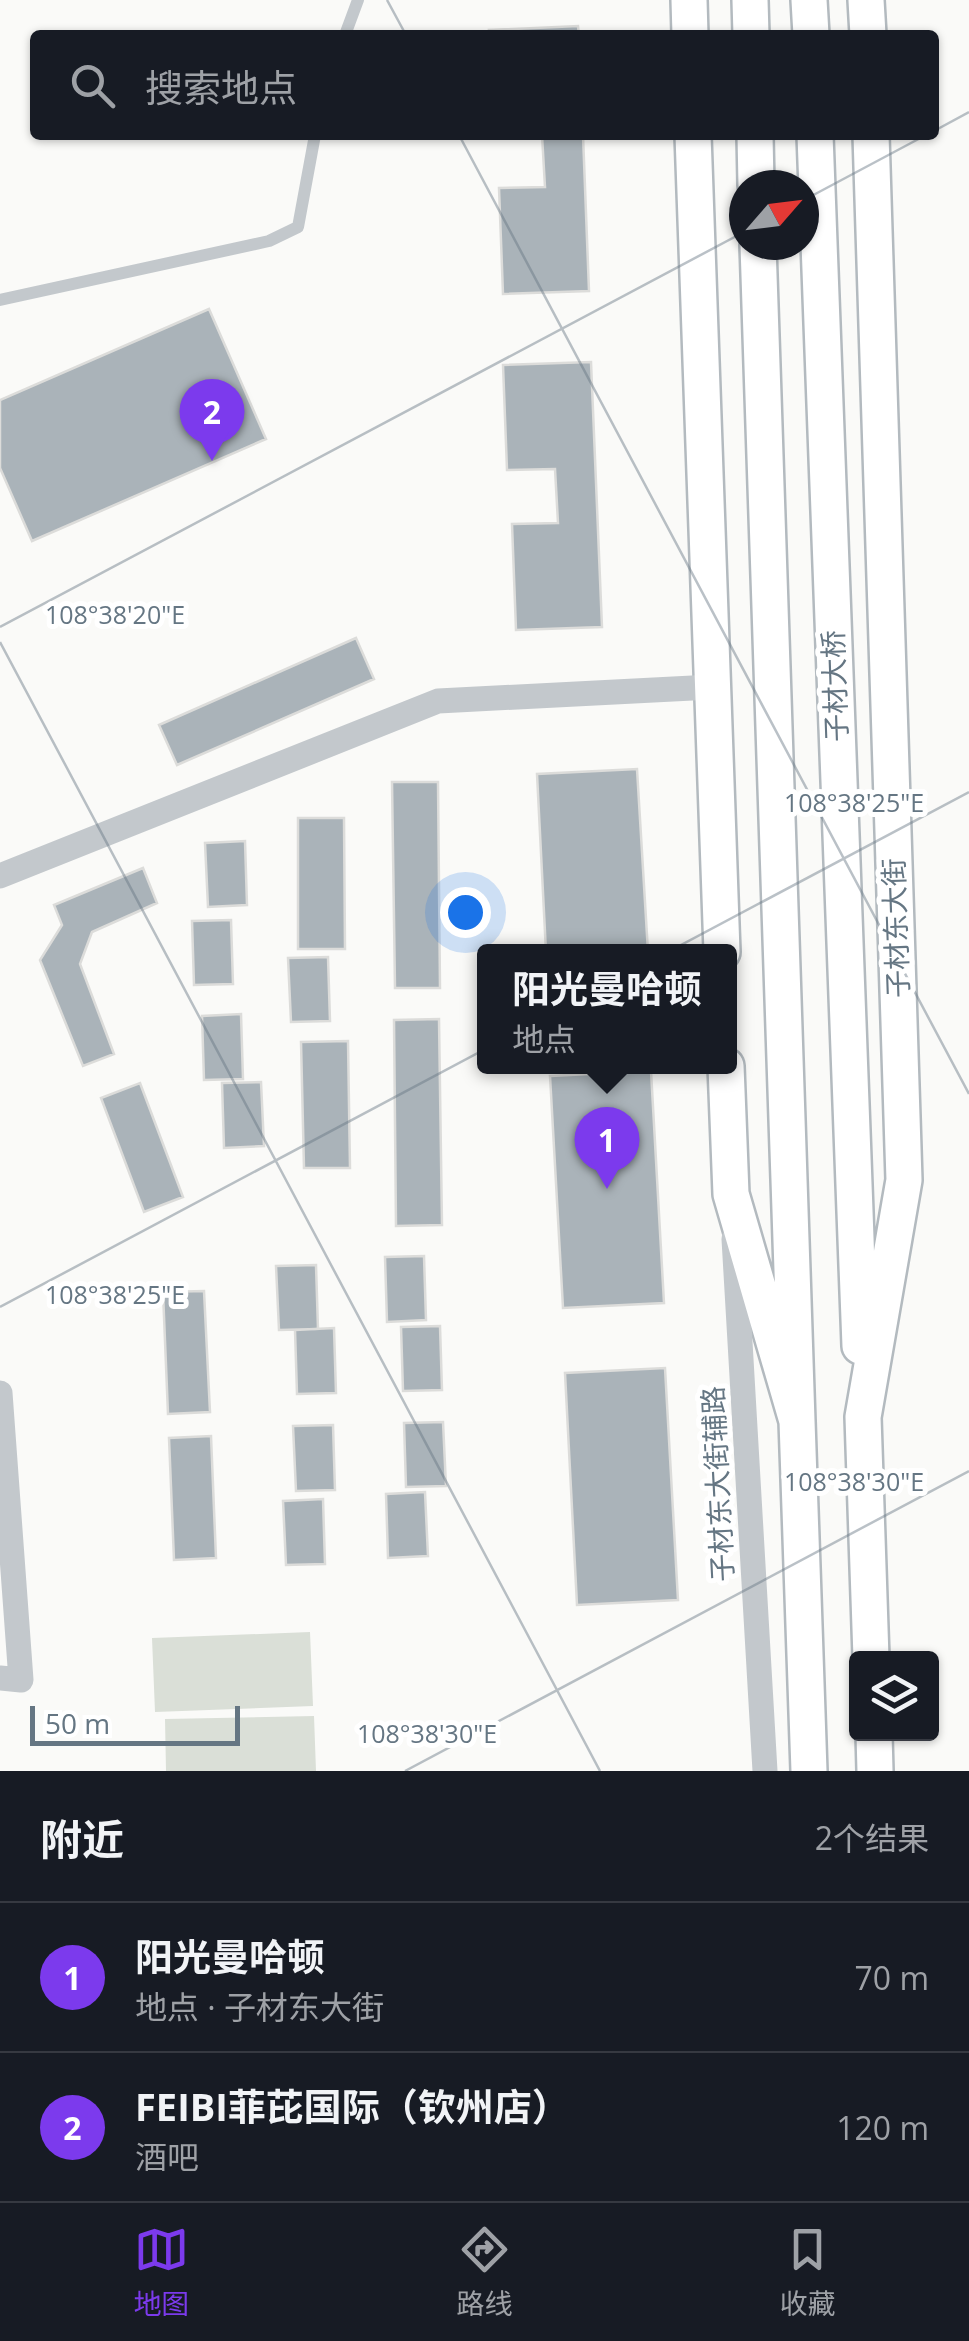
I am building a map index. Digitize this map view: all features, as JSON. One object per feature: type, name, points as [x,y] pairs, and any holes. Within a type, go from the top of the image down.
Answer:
[{"type":"main road","points":[[689,0],[690,30]]},
{"type":"main road","points":[[750,0],[751,30]]},
{"type":"main road","points":[[810,0],[811,30]]},
{"type":"main road","points":[[866,0],[868,30]]},
{"type":"main road","points":[[693,140],[722,944]]},
{"type":"main road","points":[[755,140],[756,170]]},
{"type":"main road","name":"子材大桥","points":[[814,140],[862,1417]]},
{"type":"main road","name":"子材东大街","points":[[871,140],[904,1180],[862,1417],[871,1651]]},
{"type":"main road","points":[[759,260],[809,1771]]},
{"type":"main road","points":[[726,1074],[731,1194],[798,1420]]},
{"type":"main road","points":[[874,1741],[876,1771]]},
{"type":"street","points":[[0,876],[438,700],[712,687]]},
{"type":"street","name":"子材东大街辅路","points":[[731,1194],[765,1771]]},
{"type":"street","points":[[0,1393],[21,1680],[0,1678]]},
{"type":"lane","points":[[347,30],[358,0]]},
{"type":"lane","points":[[0,300],[268,242],[298,228],[314,140]]},
{"type":"shaded area","points":[[310,1632],[313,1706],[155,1712],[152,1638]]},
{"type":"shaded area","points":[[314,1716],[316,1771],[166,1771],[165,1719]]},
{"type":"building","points":[[578,26],[578,30],[489,30]]},
{"type":"building","points":[[542,140],[583,140],[589,291],[503,294],[499,188],[545,187]]},
{"type":"building","points":[[209,309],[266,439],[32,541],[0,468],[0,400]]},
{"type":"building","points":[[591,362],[602,627],[516,630],[512,524],[558,523],[555,469],[507,470],[503,365]]},
{"type":"building","points":[[356,638],[374,679],[177,765],[159,725]]},
{"type":"building","points":[[637,769],[648,944],[546,944],[537,774]]},
{"type":"building","points":[[392,782],[438,782],[440,988],[395,988]]},
{"type":"building","points":[[298,818],[344,818],[345,949],[298,949]]},
{"type":"building","points":[[245,841],[247,905],[208,907],[205,843]]},
{"type":"building","points":[[143,868],[157,903],[92,932],[80,964],[114,1054],[83,1066],[40,960],[62,925],[54,905]]},
{"type":"building","points":[[231,920],[233,984],[194,985],[192,921]]},
{"type":"building","points":[[328,957],[330,1021],[291,1022],[288,958]]},
{"type":"building","points":[[241,1014],[243,1079],[204,1080],[202,1016]]},
{"type":"building","points":[[439,1019],[442,1225],[396,1226],[394,1020]]},
{"type":"building","points":[[348,1041],[350,1168],[304,1168],[301,1042]]},
{"type":"building","points":[[651,1074],[664,1303],[563,1308],[550,1076]]},
{"type":"building","points":[[261,1082],[264,1146],[224,1148],[222,1083]]},
{"type":"building","points":[[140,1083],[183,1197],[144,1212],[101,1098]]},
{"type":"building","points":[[424,1256],[426,1320],[387,1322],[385,1257]]},
{"type":"building","points":[[316,1265],[318,1329],[279,1330],[276,1266]]},
{"type":"building","points":[[204,1291],[210,1412],[168,1414],[163,1292]]},
{"type":"building","points":[[440,1326],[442,1390],[403,1391],[401,1327]]},
{"type":"building","points":[[334,1328],[336,1393],[297,1394],[295,1330]]},
{"type":"building","points":[[665,1368],[678,1600],[577,1605],[565,1373]]},
{"type":"building","points":[[443,1422],[446,1486],[406,1487],[404,1423]]},
{"type":"building","points":[[333,1425],[335,1490],[296,1491],[293,1426]]},
{"type":"building","points":[[211,1436],[216,1558],[174,1560],[169,1438]]},
{"type":"building","points":[[425,1492],[428,1556],[388,1558],[386,1494]]},
{"type":"building","points":[[323,1499],[325,1564],[286,1565],[283,1501]]},
{"type":"place","name":"FEIBI菲芘国际（钦州店）","points":[[212,461]]},
{"type":"place","name":"阳光曼哈顿","points":[[607,1189]]}]
